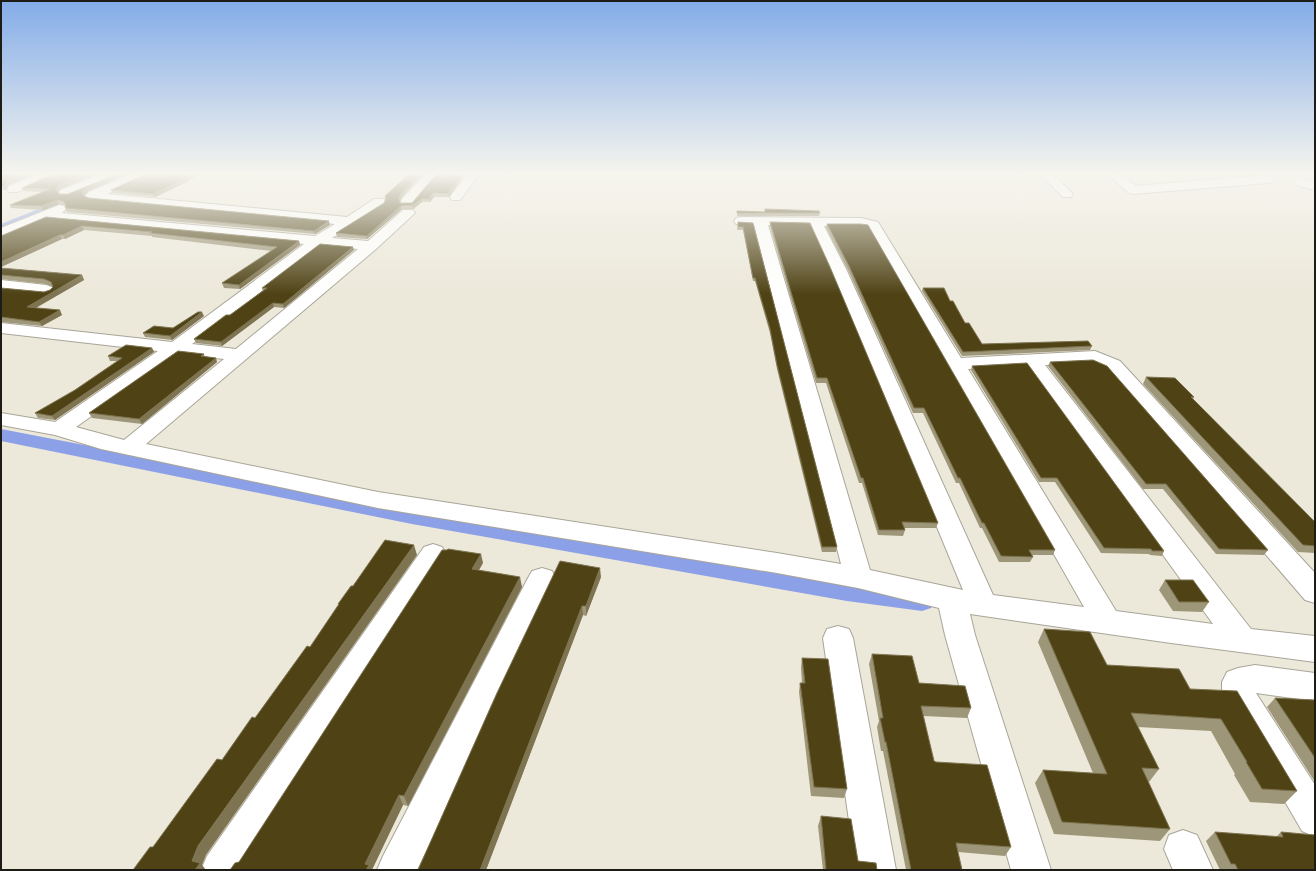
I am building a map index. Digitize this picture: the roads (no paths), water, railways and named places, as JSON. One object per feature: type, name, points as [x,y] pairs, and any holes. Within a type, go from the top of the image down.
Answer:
[{"type":"street","points":[[1,233],[51,213]]},
{"type":"street","points":[[263,213],[350,221]]},
{"type":"street","points":[[59,430],[175,348],[319,240],[363,213]]},
{"type":"street","points":[[129,447],[371,246],[402,213]]},
{"type":"street","points":[[45,215],[371,246]]},
{"type":"street","points":[[858,578],[751,221],[861,222],[874,226],[1107,621]]},
{"type":"street","points":[[815,221],[842,278],[983,605]]},
{"type":"street","points":[[1,285],[46,290]]},
{"type":"street","points":[[1,328],[240,355]]},
{"type":"street","points":[[955,364],[1095,357],[1113,365],[1315,592]]},
{"type":"street","points":[[1031,360],[1242,640]]},
{"type":"street","points":[[1,420],[59,430],[101,442],[378,500],[769,562],[858,578],[955,615],[983,605],[1315,649]]},
{"type":"street","points":[[221,870],[433,554]]},
{"type":"street","points":[[397,870],[542,578]]},
{"type":"street","points":[[955,615],[1031,870]]},
{"type":"street","points":[[838,638],[876,870]]},
{"type":"street","points":[[1315,687],[1255,679],[1238,682],[1238,694],[1315,818]]},
{"type":"waterway","points":[[1,228],[39,213]]},
{"type":"waterway","points":[[1,435],[412,516],[847,591],[922,601]]}]
